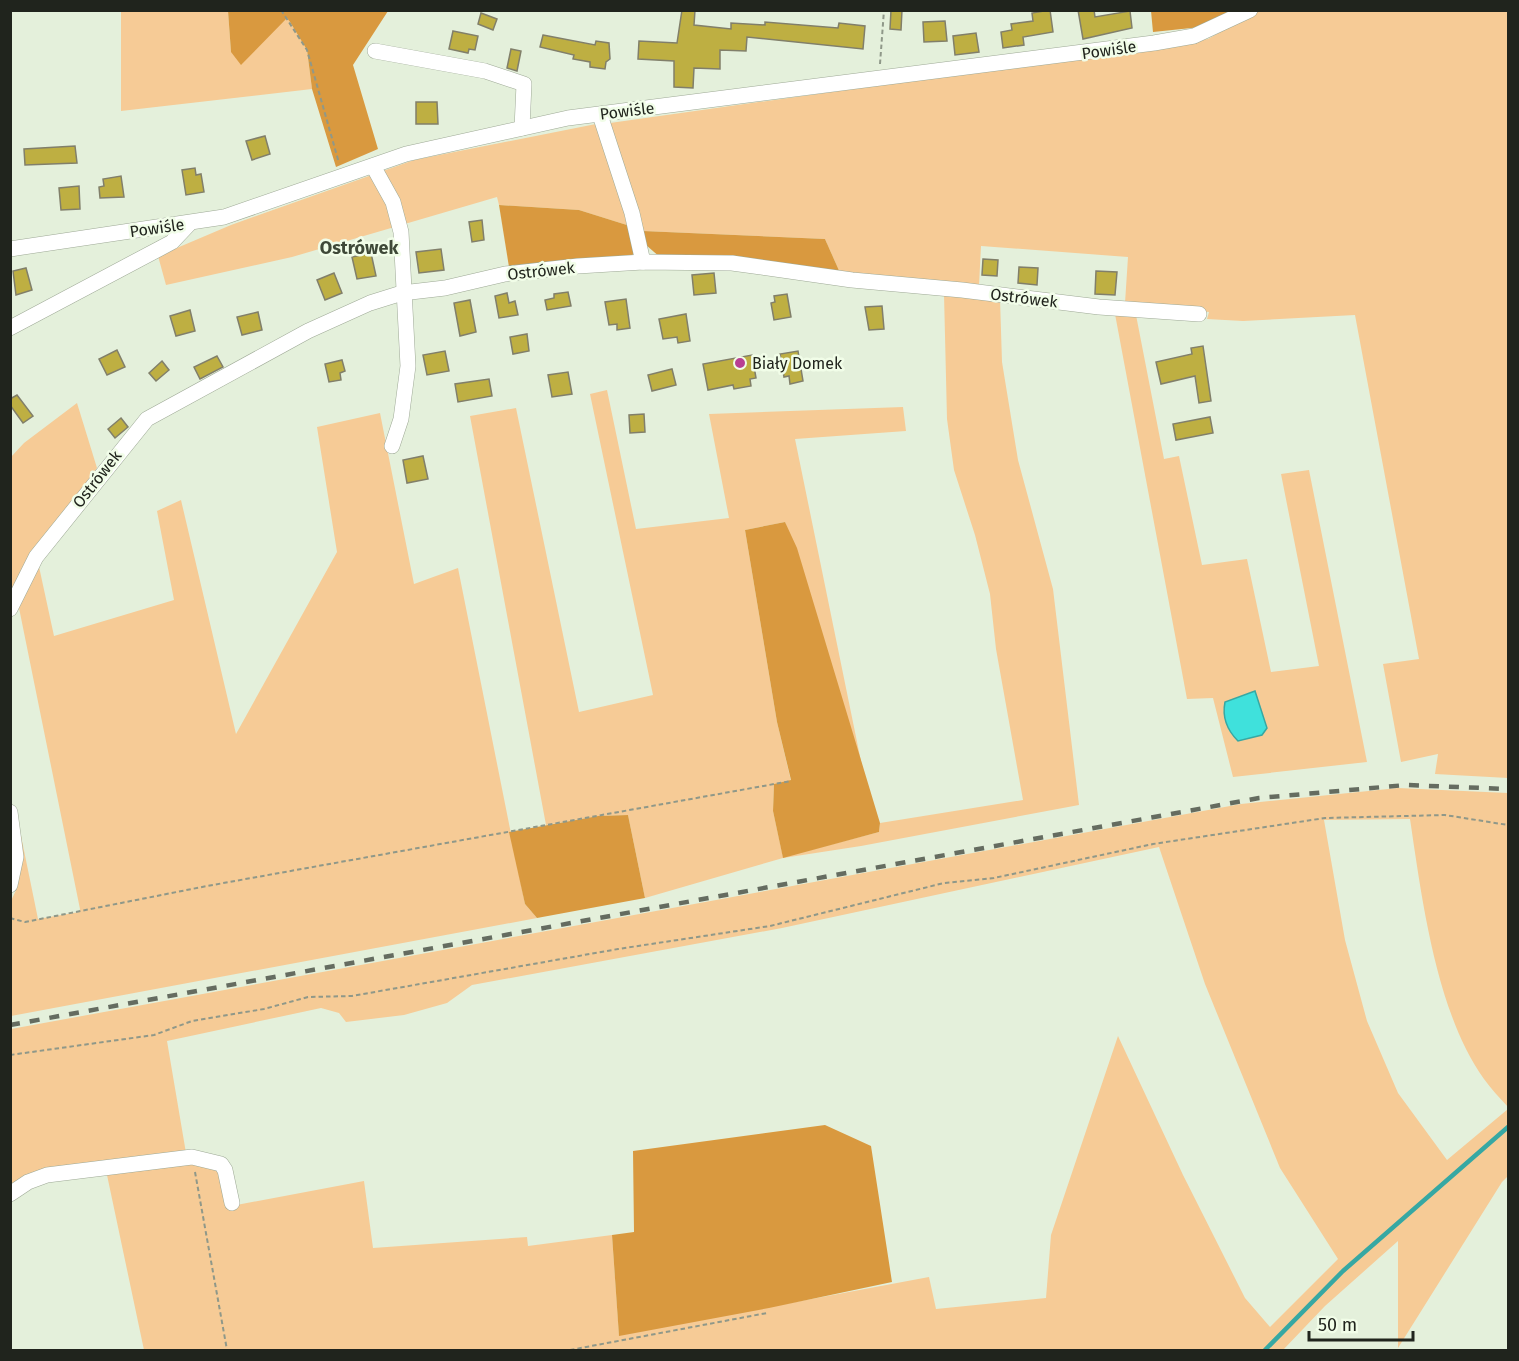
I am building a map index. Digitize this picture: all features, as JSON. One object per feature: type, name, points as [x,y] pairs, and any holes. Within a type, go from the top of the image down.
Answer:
[{"type":"street","name":"Powiśle","points":[[10,249],[190,224],[252,209],[406,154],[522,128],[600,115],[1194,36],[1250,10]]},
{"type":"street","points":[[375,51],[485,71],[524,84],[522,128]]},
{"type":"street","points":[[600,115],[632,213],[643,262]]},
{"type":"street","points":[[373,166],[393,202],[399,219],[402,293],[407,335],[407,391],[392,446]]},
{"type":"street","points":[[10,328],[172,242],[190,224]]},
{"type":"street","name":"Ostrówek","points":[[10,609],[36,557],[147,419],[308,331],[370,303],[402,293],[446,288],[505,274],[643,262],[732,263],[852,280],[963,290],[1099,308],[1199,314]]},
{"type":"street","points":[[10,812],[16,857],[10,885]]},
{"type":"street","points":[[10,1194],[28,1182],[47,1175],[192,1157],[221,1164],[225,1170],[232,1203]]},
{"type":"path","points":[[281,10],[308,50],[342,177]]},
{"type":"path","points":[[879,79],[884,10]]},
{"type":"path","points":[[10,918],[25,922],[207,886],[791,781]]},
{"type":"path","points":[[10,1055],[154,1035],[192,1021],[264,1009],[308,997],[352,996],[618,949],[770,926],[944,884],[993,878],[1164,842],[1324,818],[1446,815],[1509,825]]},
{"type":"path","points":[[192,1157],[227,1350]]},
{"type":"path","points":[[570,1350],[767,1313]]},
{"type":"shaded area","points":[[121,11],[228,11],[231,52],[287,17],[307,50],[312,89],[121,111]]},
{"type":"shaded area","points":[[228,11],[388,11],[353,65],[378,149],[336,167],[312,89],[307,50],[290,22],[287,18],[241,65],[231,52]]},
{"type":"shaded area","points":[[1151,11],[1233,11],[1201,27],[1153,32]]},
{"type":"shaded area","points":[[1257,11],[1508,11],[1508,778],[1435,774],[1438,754],[1401,762],[1383,664],[1419,659],[1355,315],[1243,321],[1207,319],[1209,312],[1125,303],[1128,257],[981,246],[979,286],[841,275],[825,239],[643,231],[610,123],[1208,39]]},
{"type":"shaded area","points":[[596,124],[630,226],[579,210],[499,205],[497,197],[292,257],[166,285],[158,256],[231,225],[414,160]]},
{"type":"shaded area","points":[[499,205],[579,210],[630,226],[635,249],[631,259],[509,267]]},
{"type":"shaded area","points":[[643,231],[825,239],[841,275],[661,258],[646,245]]},
{"type":"shaded area","points":[[944,294],[1000,299],[1002,362],[1018,460],[1053,589],[1079,805],[861,846],[783,858],[645,898],[628,815],[598,816],[546,825],[470,416],[516,408],[579,712],[653,695],[590,394],[607,390],[636,529],[729,518],[709,414],[903,407],[906,431],[795,439],[863,771],[785,522],[745,530],[777,722],[791,781],[774,784],[773,811],[783,857],[879,832],[880,823],[1023,800],[996,649],[990,594],[975,535],[954,470],[947,419]]},
{"type":"shaded area","points":[[1115,314],[1136,315],[1164,459],[1179,456],[1202,565],[1247,559],[1271,672],[1319,666],[1281,474],[1309,470],[1367,762],[1233,777],[1213,698],[1187,699]]},
{"type":"shaded area","points":[[77,403],[97,468],[26,563],[11,592],[11,457],[24,443]]},
{"type":"shaded area","points":[[380,413],[414,584],[458,568],[525,904],[537,918],[11,1016],[10,903],[17,888],[20,831],[38,919],[79,912],[80,909],[18,603],[38,562],[54,636],[174,600],[157,511],[181,500],[236,734],[337,552],[317,427]]},
{"type":"shaded area","points":[[785,522],[797,548],[880,823],[879,832],[783,858],[773,811],[774,784],[791,780],[777,722],[745,530]]},
{"type":"shaded area","points":[[1398,788],[1508,793],[1508,1107],[1484,1079],[1468,1052],[1454,1021],[1443,988],[1426,919],[1410,819],[1324,820],[1345,940],[1367,1021],[1398,1093],[1447,1160],[1508,1109],[1508,1176],[1502,1182],[1398,1348],[1398,1241],[1325,1306],[1283,1350],[144,1350],[107,1175],[178,1164],[192,1164],[218,1170],[226,1207],[364,1181],[373,1248],[527,1237],[528,1246],[612,1235],[619,1335],[929,1277],[936,1309],[1046,1298],[1051,1235],[1118,1036],[1183,1175],[1245,1298],[1270,1327],[1338,1259],[1280,1168],[1205,984],[1159,847],[782,928],[472,985],[447,1003],[404,1015],[346,1022],[339,1013],[321,1008],[167,1041],[186,1153],[11,1189],[11,1029],[1241,804]]},
{"type":"shaded area","points":[[628,815],[645,898],[537,918],[525,904],[509,832],[598,816]]},
{"type":"shaded area","points":[[825,1125],[871,1146],[892,1282],[619,1336],[612,1235],[634,1232],[633,1151]]},
{"type":"water","points":[[1255,691],[1267,728],[1262,735],[1238,741],[1226,723],[1225,702]]},
{"type":"building","points":[[682,10],[695,10],[694,25],[731,29],[731,23],[765,25],[765,22],[838,28],[839,23],[865,26],[863,49],[747,37],[746,51],[720,50],[720,69],[694,68],[693,88],[674,87],[674,61],[638,59],[639,41],[677,43]]},
{"type":"building","points":[[891,10],[902,10],[901,30],[890,29]]},
{"type":"building","points":[[1050,10],[1053,32],[1023,37],[1024,45],[1003,48],[1001,32],[1012,30],[1011,24],[1033,21],[1032,13]]},
{"type":"building","points":[[1078,10],[1094,10],[1095,17],[1130,11],[1132,28],[1083,39]]},
{"type":"building","points":[[481,13],[497,19],[493,30],[478,24]]},
{"type":"building","points":[[945,21],[947,41],[924,42],[923,22]]},
{"type":"building","points":[[453,31],[478,36],[475,50],[469,49],[468,53],[449,49]]},
{"type":"building","points":[[976,33],[979,52],[955,55],[953,36]]},
{"type":"building","points":[[543,35],[595,45],[596,41],[609,43],[610,59],[606,62],[605,69],[590,67],[590,62],[573,59],[574,55],[540,47]]},
{"type":"building","points":[[511,49],[521,51],[517,71],[507,68]]},
{"type":"building","points":[[416,102],[437,102],[438,124],[416,124]]},
{"type":"building","points":[[265,136],[270,154],[252,160],[246,141]]},
{"type":"building","points":[[75,146],[77,163],[25,165],[24,149]]},
{"type":"building","points":[[195,168],[196,175],[201,174],[204,192],[186,195],[182,170]]},
{"type":"building","points":[[121,176],[124,197],[100,198],[99,187],[104,186],[103,179]]},
{"type":"building","points":[[79,186],[80,209],[61,210],[59,188]]},
{"type":"building","points":[[482,220],[484,240],[472,242],[469,222]]},
{"type":"building","points":[[441,249],[444,270],[419,273],[416,252]]},
{"type":"building","points":[[371,253],[376,276],[357,279],[352,257]]},
{"type":"building","points":[[983,259],[998,260],[997,276],[982,275]]},
{"type":"building","points":[[1019,267],[1038,268],[1037,285],[1018,283]]},
{"type":"building","points":[[26,268],[32,290],[16,295],[13,271]]},
{"type":"building","points":[[1096,271],[1117,272],[1115,295],[1095,294]]},
{"type":"building","points":[[334,273],[342,293],[325,300],[317,280]]},
{"type":"building","points":[[714,273],[716,293],[694,295],[692,275]]},
{"type":"building","points":[[568,292],[571,306],[547,310],[545,300],[554,298],[554,294]]},
{"type":"building","points":[[507,293],[509,303],[515,301],[518,315],[499,318],[495,296]]},
{"type":"building","points":[[787,294],[791,317],[774,320],[771,303],[775,302],[774,296]]},
{"type":"building","points":[[626,299],[630,328],[617,330],[617,324],[609,325],[605,302]]},
{"type":"building","points":[[470,300],[476,332],[460,336],[454,303]]},
{"type":"building","points":[[882,306],[884,329],[869,330],[865,307]]},
{"type":"building","points":[[190,310],[195,331],[176,336],[170,316]]},
{"type":"building","points":[[258,312],[262,330],[242,335],[237,317]]},
{"type":"building","points":[[686,314],[690,341],[678,343],[677,337],[663,339],[659,319]]},
{"type":"building","points":[[527,334],[529,351],[513,354],[510,337]]},
{"type":"building","points":[[1203,346],[1211,401],[1199,403],[1195,376],[1161,384],[1156,362],[1192,354],[1191,348]]},
{"type":"building","points":[[117,350],[125,367],[107,375],[99,359]]},
{"type":"building","points":[[445,351],[449,371],[427,375],[423,355]]},
{"type":"building","points":[[798,351],[803,381],[790,384],[789,376],[784,377],[780,354]]},
{"type":"building","name":"Biały Domek","points":[[752,355],[756,378],[750,379],[751,386],[734,389],[733,385],[708,390],[703,364]]},
{"type":"building","points":[[217,356],[223,367],[200,379],[194,367]]},
{"type":"building","points":[[342,360],[345,371],[340,373],[341,380],[329,382],[325,364]]},
{"type":"building","points":[[162,361],[169,370],[156,381],[149,373]]},
{"type":"building","points":[[672,369],[676,385],[652,391],[648,375]]},
{"type":"building","points":[[568,372],[572,394],[552,397],[548,375]]},
{"type":"building","points":[[489,379],[492,396],[458,402],[455,384]]},
{"type":"building","points":[[17,395],[33,416],[23,423],[10,405],[10,399]]},
{"type":"building","points":[[644,414],[645,432],[630,433],[629,415]]},
{"type":"building","points":[[1210,417],[1213,433],[1176,440],[1173,424]]},
{"type":"building","points":[[121,418],[128,427],[115,438],[108,429]]},
{"type":"building","points":[[423,456],[428,479],[407,483],[403,460]]},
{"type":"waterway","points":[[1265,1350],[1343,1271],[1508,1127]]},
{"type":"railway","points":[[10,1025],[1259,798],[1406,785],[1508,789]]},
{"type":"place","name":"Biały Domek","points":[[740,363]]},
{"type":"district","name":"Ostrówek","points":[[359,248]]}]
